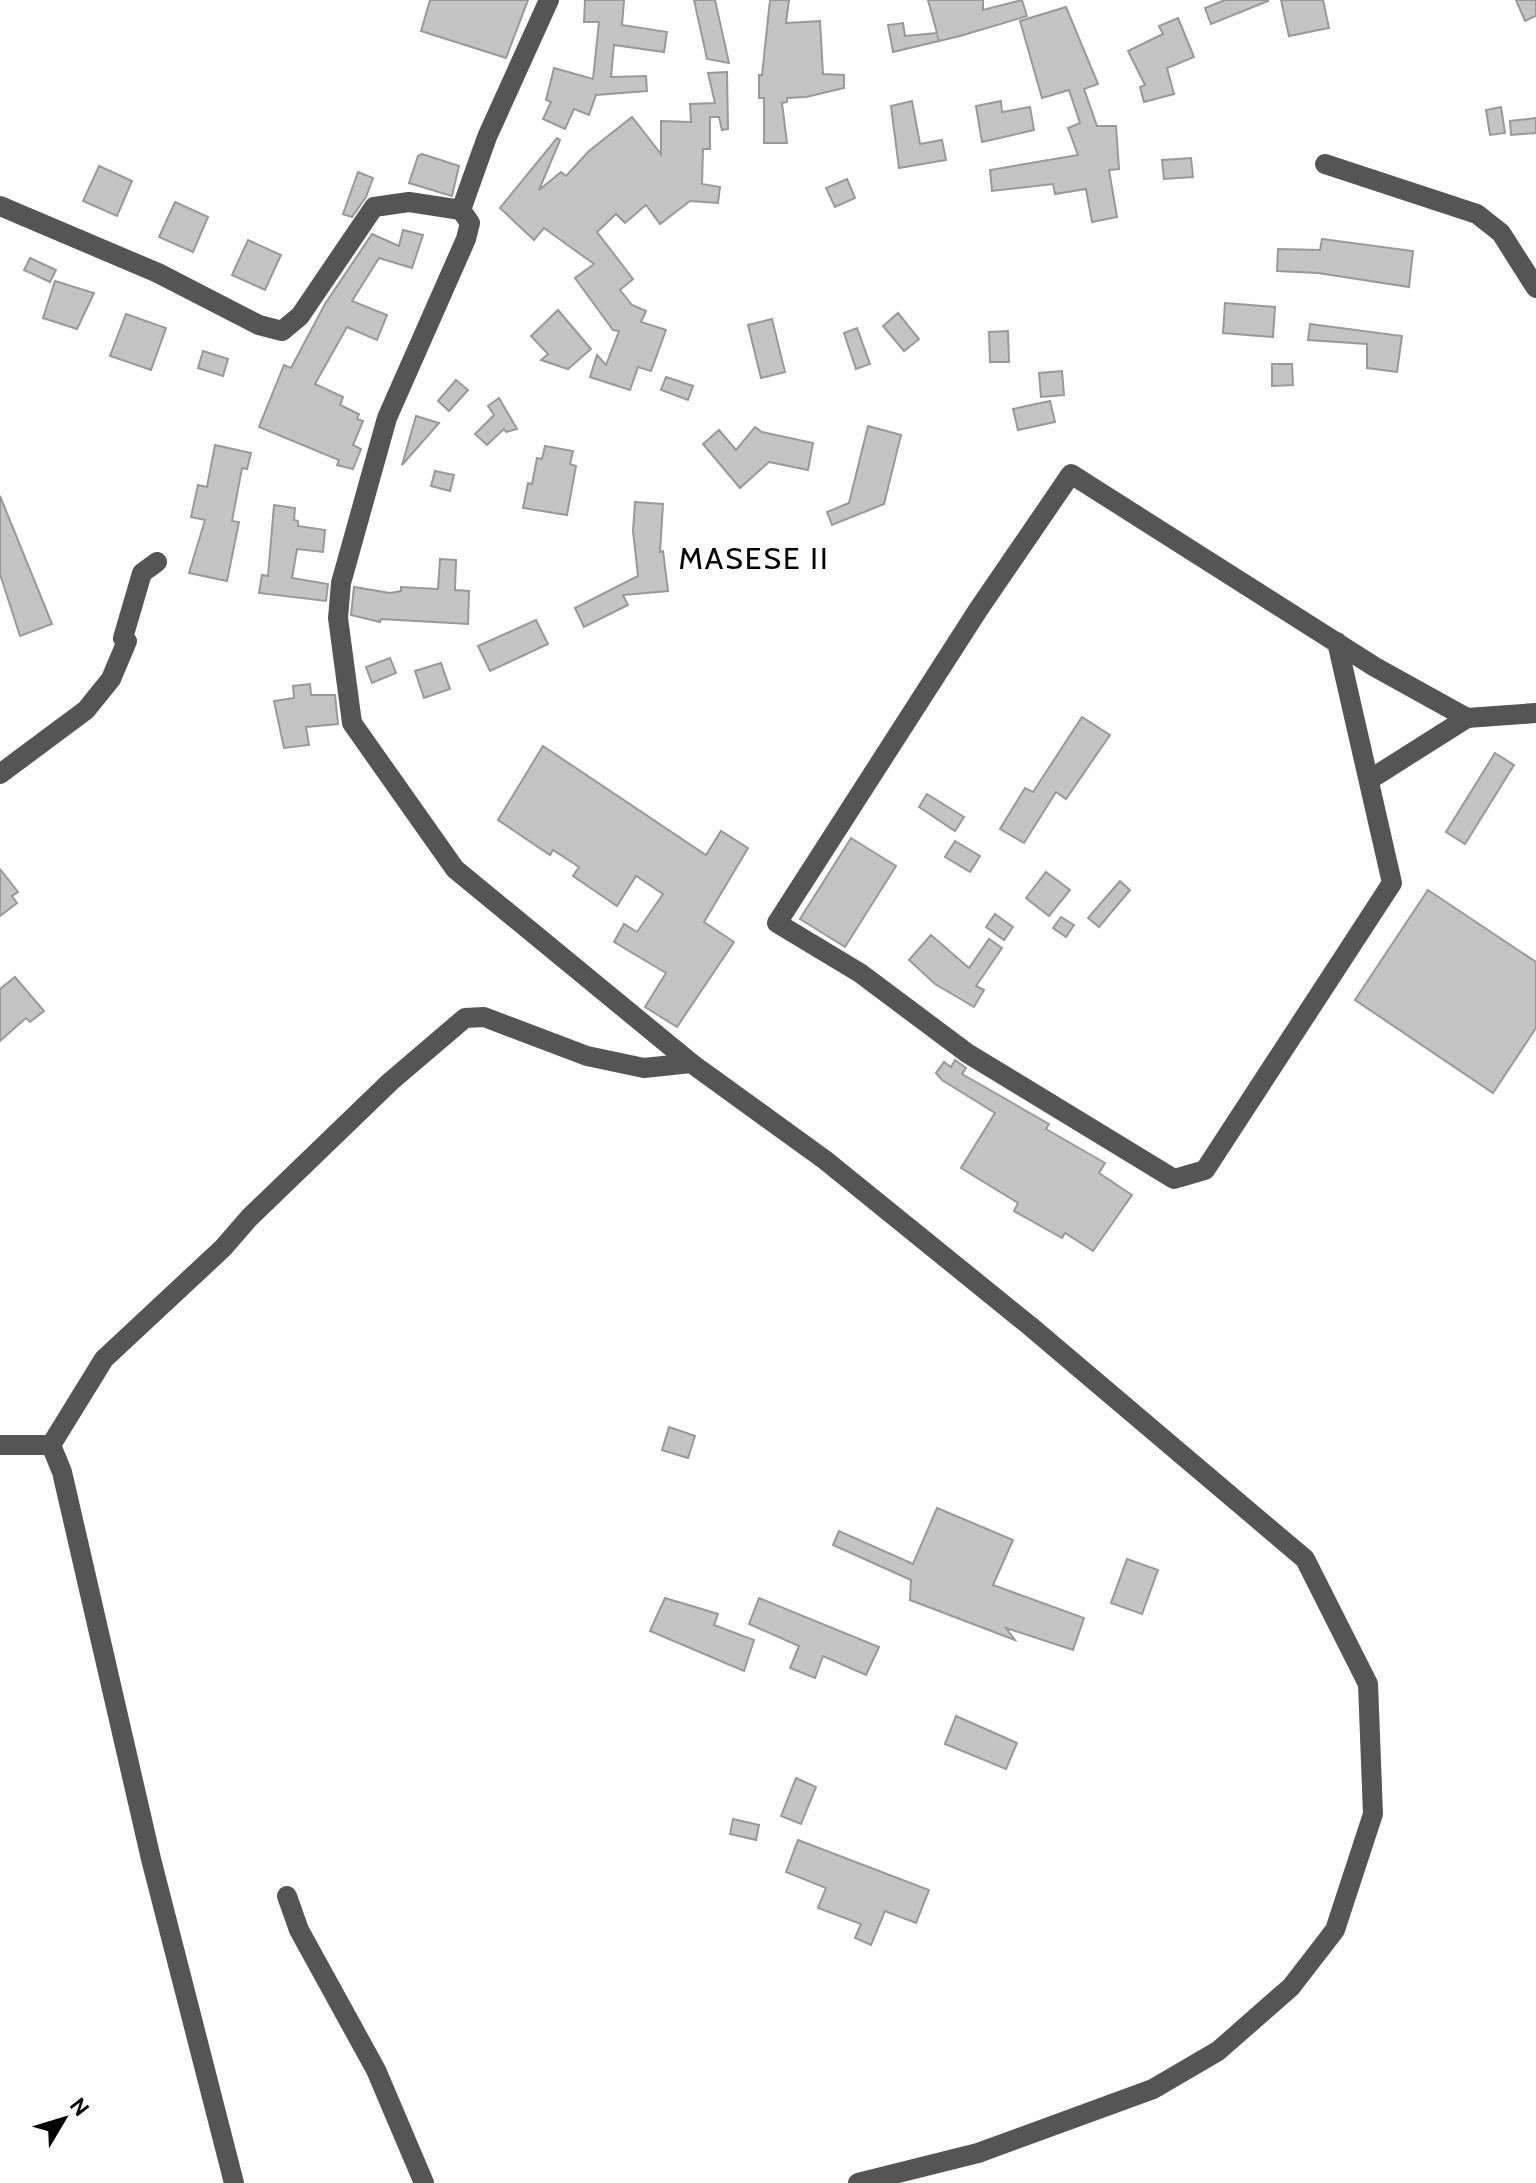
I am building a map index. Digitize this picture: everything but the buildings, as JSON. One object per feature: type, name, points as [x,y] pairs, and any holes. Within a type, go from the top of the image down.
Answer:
[{"type":"street","points":[[461,210],[487,137],[549,0]]},
{"type":"street","points":[[1325,164],[1477,214],[1501,233],[1536,288]]},
{"type":"street","points":[[0,206],[158,273],[274,331],[289,327],[300,316],[374,207],[409,202],[461,210],[470,223],[466,239],[387,418],[341,583],[338,618],[352,723],[455,869],[691,1063],[825,1160],[1030,1326],[1305,1559],[1368,1684],[1373,1814],[1335,1930],[1291,1987],[1218,2051],[1153,2089],[978,2153],[858,2183]]},
{"type":"street","points":[[1337,642],[1392,883],[1205,1170],[1174,1179],[967,1053],[860,973],[777,923],[978,610],[1071,474],[1337,642],[1467,718]]},
{"type":"street","points":[[0,774],[97,699],[111,679],[127,641],[123,638],[142,573],[157,562]]},
{"type":"street","points":[[1369,780],[1467,718],[1536,713]]},
{"type":"street","points":[[51,1445],[104,1359],[223,1248],[249,1218],[390,1082],[465,1018],[484,1017],[587,1056],[644,1068],[691,1063]]},
{"type":"street","points":[[0,1445],[51,1445]]},
{"type":"street","points":[[51,1445],[62,1472],[151,1859],[234,2183]]},
{"type":"street","points":[[287,1896],[299,1930],[376,2070],[424,2183]]},
{"type":"district","name":"MASESE II","points":[[754,559]]}]
